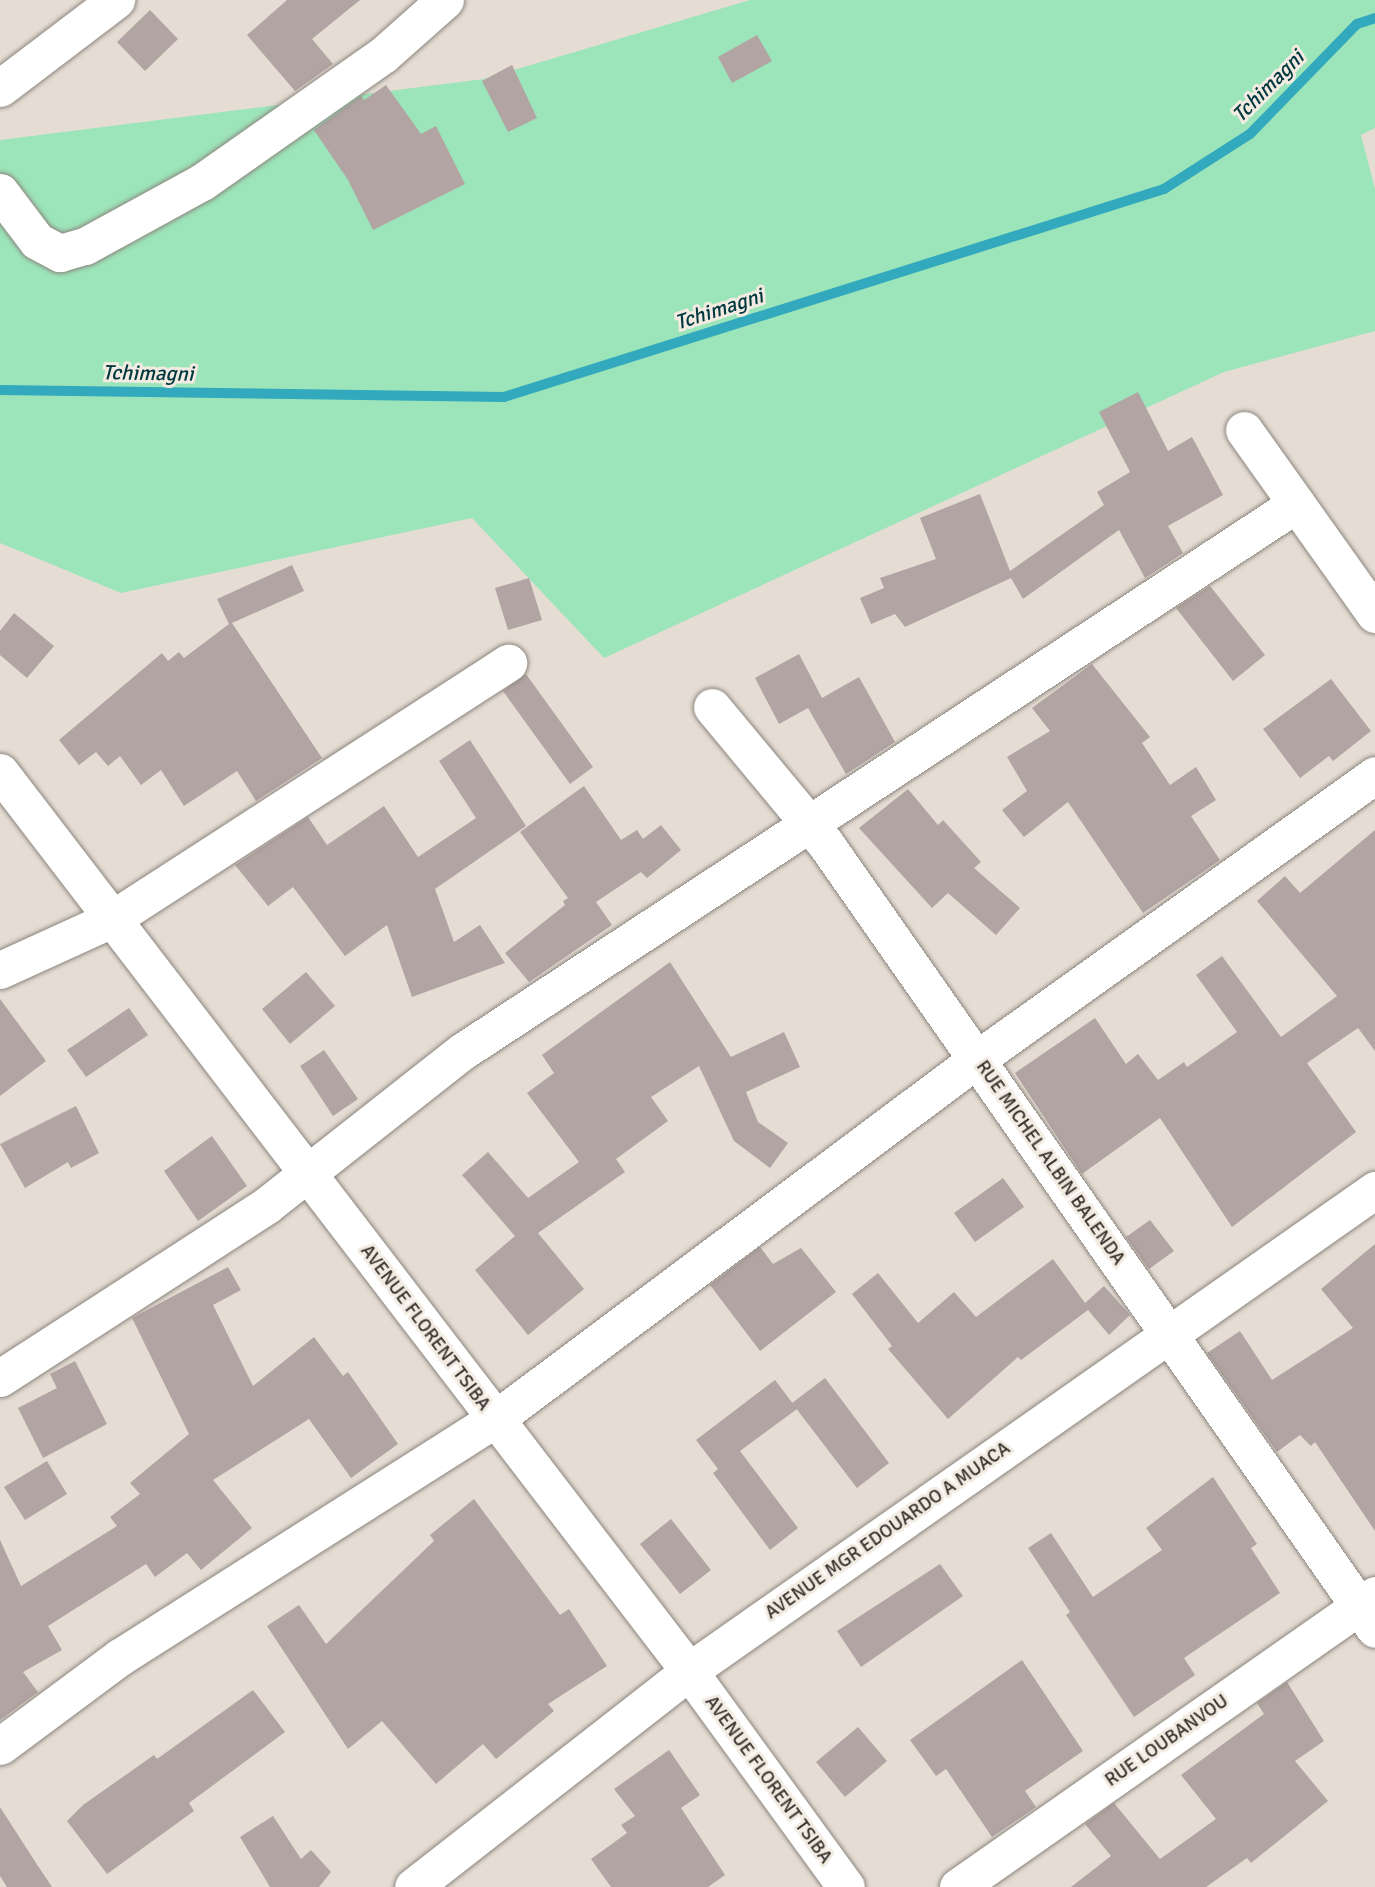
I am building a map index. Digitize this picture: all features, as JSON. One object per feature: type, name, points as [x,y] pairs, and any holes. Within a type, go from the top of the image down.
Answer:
[{"type":"street","points":[[0,88],[116,0]]},
{"type":"street","points":[[0,192],[37,241],[60,253],[85,246],[202,182],[383,55],[445,0]]},
{"type":"street","points":[[1244,430],[1296,504],[1362,570],[1375,614]]},
{"type":"street","points":[[0,1378],[267,1205],[463,1051],[810,827],[1296,504]]},
{"type":"street","points":[[0,970],[112,919],[508,663]]},
{"type":"street","name":"RUE MICHEL ALBIN BALENDA","points":[[712,706],[810,827],[977,1059],[1169,1334],[1370,1610]]},
{"type":"street","name":"AVENUE FLORENT TSIBA","points":[[0,772],[688,1671],[846,1887]]},
{"type":"street","points":[[0,1746],[120,1657],[494,1420],[977,1059],[1375,775]]},
{"type":"street","name":"AVENUE MGR EDOUARDO A MUACA","points":[[413,1887],[688,1671],[1375,1190]]},
{"type":"street","name":"RUE LOUBANVOU","points":[[958,1887],[1370,1610]]},
{"type":"green space","points":[[750,0],[1375,0],[1375,128],[1361,135],[1375,189],[1375,331],[1224,372],[604,658],[472,518],[121,593],[0,543],[0,140],[484,79]]},
{"type":"building","points":[[287,0],[360,0],[312,39],[333,64],[295,91],[247,35]]},
{"type":"building","points":[[150,10],[178,39],[145,71],[117,42]]},
{"type":"building","points":[[757,35],[772,61],[732,83],[718,57]]},
{"type":"building","points":[[512,65],[537,118],[508,132],[482,81]]},
{"type":"building","points":[[386,85],[421,134],[436,126],[465,184],[373,230],[348,180],[314,130],[361,96],[364,100]]},
{"type":"building","points":[[1138,392],[1168,451],[1192,437],[1223,495],[1168,526],[1183,553],[1145,578],[1119,530],[1023,599],[1011,578],[905,627],[895,614],[871,624],[860,598],[884,588],[880,578],[936,559],[920,518],[980,494],[1010,571],[1104,505],[1097,492],[1130,472],[1099,412]]},
{"type":"building","points":[[292,565],[304,591],[232,623],[322,758],[256,801],[237,771],[184,806],[161,770],[141,785],[120,756],[108,766],[96,752],[79,765],[59,740],[162,653],[168,661],[179,652],[184,658],[229,624],[217,599]]},
{"type":"building","points":[[529,578],[542,620],[508,630],[495,588]]},
{"type":"building","points":[[1210,586],[1265,655],[1233,681],[1176,608]]},
{"type":"building","points":[[14,613],[54,646],[27,678],[0,655],[0,631]]},
{"type":"building","points":[[799,654],[822,698],[859,677],[895,742],[846,774],[808,708],[779,724],[755,678]]},
{"type":"building","points":[[1092,664],[1150,737],[1142,743],[1170,785],[1196,767],[1216,800],[1191,816],[1220,860],[1143,913],[1068,802],[1024,837],[1002,810],[1027,791],[1007,757],[1050,731],[1032,708]]},
{"type":"building","points":[[526,674],[593,767],[570,784],[503,691]]},
{"type":"building","points":[[1331,679],[1371,731],[1333,761],[1329,756],[1300,778],[1263,729]]},
{"type":"building","points":[[470,740],[526,826],[435,889],[454,942],[480,925],[505,963],[412,997],[387,925],[345,956],[293,887],[268,906],[235,865],[308,817],[327,845],[384,806],[418,857],[476,818],[439,761]]},
{"type":"building","points":[[584,786],[621,840],[637,830],[643,839],[661,825],[681,850],[647,878],[641,872],[596,902],[612,925],[529,982],[505,953],[565,905],[563,901],[568,898],[520,832]]},
{"type":"building","points":[[908,789],[938,825],[943,820],[981,862],[974,868],[1020,908],[996,935],[948,893],[932,908],[859,828]]},
{"type":"building","points":[[1375,830],[1375,1051],[1358,1028],[1307,1063],[1356,1132],[1232,1227],[1160,1118],[1082,1174],[1015,1073],[1095,1018],[1126,1064],[1138,1054],[1158,1080],[1184,1062],[1187,1067],[1237,1032],[1196,975],[1222,956],[1281,1037],[1337,996],[1257,901],[1285,876],[1300,893]]},
{"type":"building","points":[[670,962],[731,1057],[784,1032],[800,1067],[746,1092],[758,1122],[788,1143],[770,1168],[734,1141],[699,1066],[651,1097],[668,1121],[616,1159],[625,1172],[538,1233],[584,1289],[528,1335],[475,1270],[515,1236],[462,1175],[488,1152],[528,1198],[579,1162],[527,1093],[554,1073],[542,1055]]},
{"type":"building","points":[[306,972],[335,1006],[290,1044],[262,1009]]},
{"type":"building","points":[[0,999],[46,1061],[0,1096]]},
{"type":"building","points":[[129,1008],[148,1035],[86,1077],[67,1050]]},
{"type":"building","points":[[324,1050],[358,1099],[333,1116],[300,1066]]},
{"type":"building","points":[[76,1106],[99,1153],[71,1168],[68,1162],[25,1188],[0,1144]]},
{"type":"building","points":[[212,1136],[247,1186],[198,1221],[164,1171]]},
{"type":"building","points":[[1003,1178],[1024,1207],[975,1242],[954,1213]]},
{"type":"building","points":[[1150,1220],[1174,1251],[1149,1269],[1126,1237]]},
{"type":"building","points":[[1375,1244],[1375,1531],[1315,1442],[1311,1446],[1300,1435],[1277,1452],[1207,1353],[1240,1331],[1272,1380],[1353,1328],[1321,1289]]},
{"type":"building","points":[[760,1247],[773,1264],[801,1248],[836,1292],[760,1351],[710,1285]]},
{"type":"building","points":[[1053,1259],[1085,1303],[1104,1286],[1130,1315],[1109,1335],[1088,1310],[1021,1360],[1018,1357],[948,1419],[888,1349],[892,1346],[852,1294],[878,1273],[918,1323],[954,1292],[976,1317]]},
{"type":"building","points":[[228,1267],[241,1290],[213,1305],[253,1386],[314,1337],[343,1376],[348,1372],[398,1444],[351,1478],[309,1419],[213,1480],[252,1528],[201,1570],[187,1553],[155,1577],[146,1564],[48,1626],[62,1650],[23,1672],[38,1692],[0,1720],[0,1540],[21,1586],[117,1526],[110,1517],[140,1494],[130,1483],[189,1434],[132,1318]]},
{"type":"building","points":[[75,1361],[107,1424],[43,1458],[18,1408],[57,1388],[50,1374]]},
{"type":"building","points":[[825,1378],[889,1463],[857,1488],[792,1403]]},
{"type":"building","points":[[775,1380],[797,1409],[740,1451],[798,1528],[770,1550],[713,1473],[718,1469],[696,1440]]},
{"type":"building","points":[[47,1461],[67,1494],[25,1520],[4,1487]]},
{"type":"building","points":[[1213,1477],[1257,1544],[1251,1548],[1280,1593],[1184,1658],[1195,1675],[1134,1717],[1066,1615],[1070,1612],[1028,1548],[1051,1533],[1093,1597],[1162,1550],[1146,1528]]},
{"type":"building","points":[[474,1499],[560,1615],[569,1609],[607,1666],[548,1704],[554,1711],[496,1759],[483,1744],[436,1784],[382,1721],[348,1749],[267,1626],[299,1605],[326,1644],[434,1541],[430,1535]]},
{"type":"building","points":[[671,1519],[711,1570],[680,1594],[640,1544]]},
{"type":"building","points":[[940,1564],[963,1596],[861,1667],[837,1631]]},
{"type":"building","points":[[1022,1660],[1083,1751],[1025,1791],[1036,1807],[992,1837],[946,1769],[936,1776],[910,1740]]},
{"type":"building","points":[[1287,1682],[1324,1741],[1295,1761],[1328,1801],[1251,1863],[1247,1858],[1206,1887],[1071,1887],[1111,1856],[1085,1824],[1114,1803],[1160,1859],[1216,1819],[1181,1775],[1264,1714],[1257,1703]]},
{"type":"building","points":[[253,1690],[285,1732],[189,1803],[194,1811],[107,1874],[67,1821],[83,1805],[154,1755],[157,1759]]},
{"type":"building","points":[[858,1727],[887,1761],[845,1797],[816,1762]]},
{"type":"building","points":[[669,1750],[700,1795],[681,1808],[725,1875],[708,1887],[611,1887],[591,1859],[627,1833],[621,1825],[635,1816],[614,1789]]},
{"type":"building","points":[[0,1807],[52,1887],[7,1887],[0,1876]]},
{"type":"building","points":[[273,1816],[301,1859],[311,1850],[331,1872],[319,1887],[270,1887],[240,1837]]},
{"type":"waterway","name":"Tchimagni","points":[[0,390],[504,397],[1164,189],[1250,134],[1357,24],[1375,18]]}]
